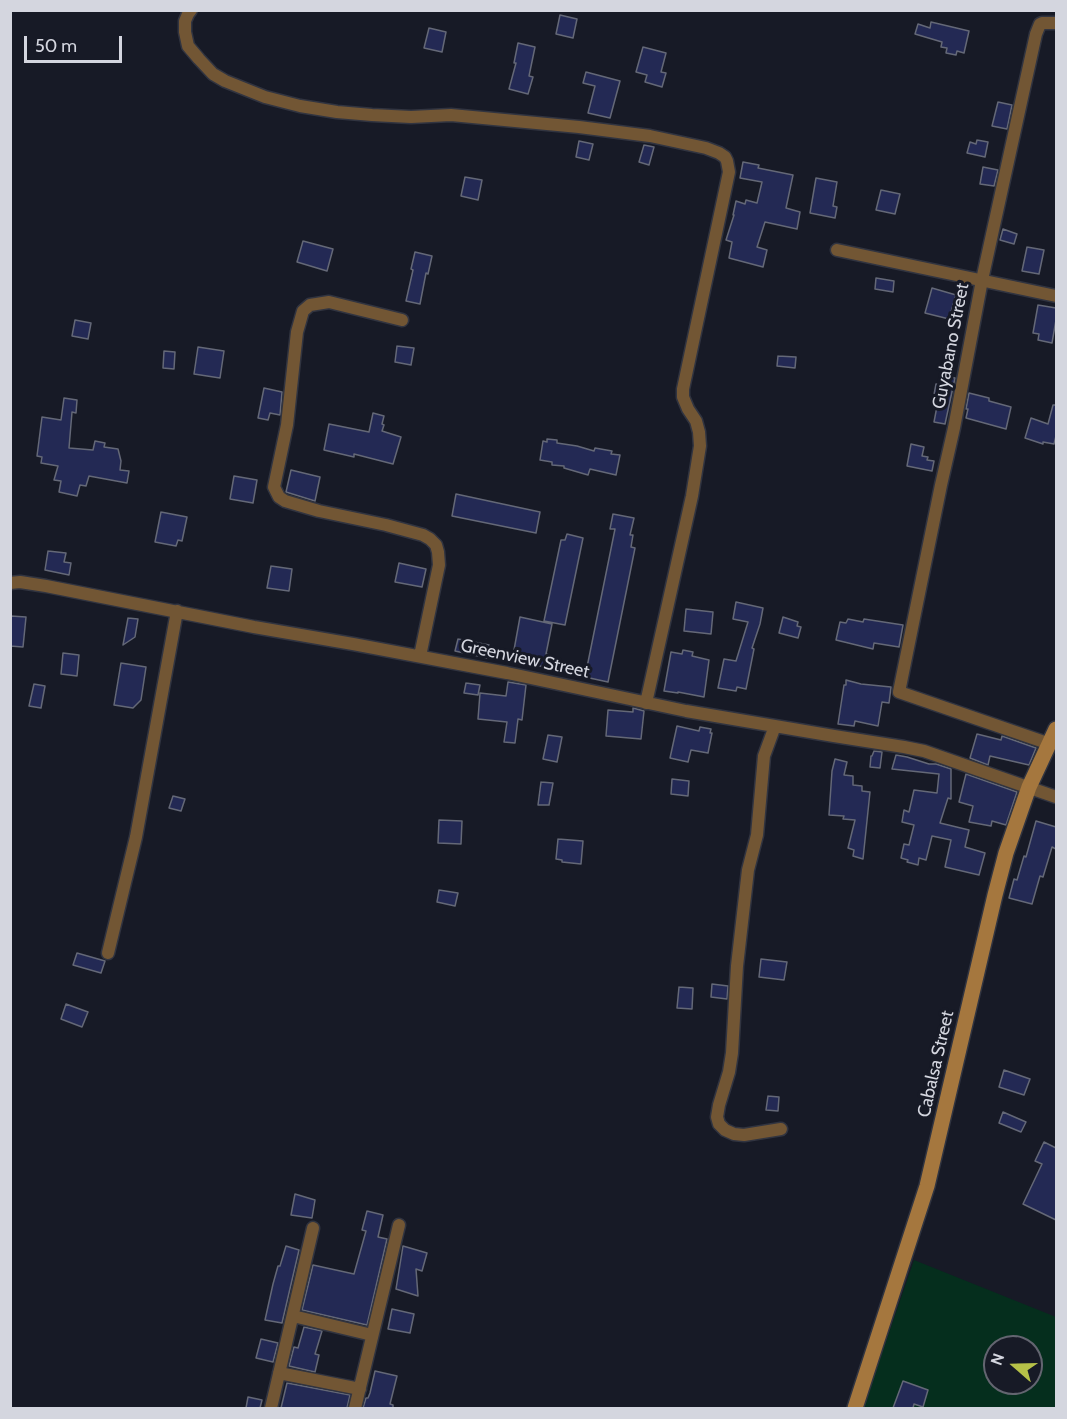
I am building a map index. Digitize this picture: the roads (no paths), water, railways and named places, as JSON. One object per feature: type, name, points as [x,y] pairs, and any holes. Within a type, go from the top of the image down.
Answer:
[{"type":"street","points":[[191,10],[185,21],[185,32],[188,46],[199,59],[213,74],[225,81],[274,99],[300,106],[372,116],[451,115],[650,136],[706,148],[725,157],[729,172],[683,389],[687,409],[696,421],[700,446],[692,496],[646,703]]},
{"type":"street","name":"Guyabano Street","points":[[1050,744],[899,693],[982,280],[1038,28],[1042,23],[1056,23]]},
{"type":"street","points":[[837,250],[1056,296]]},
{"type":"street","points":[[402,320],[329,302],[310,305],[303,311],[297,332],[287,425],[274,486],[279,497],[285,501],[423,535],[436,545],[439,565],[420,657]]},
{"type":"street","name":"Greenview Street","points":[[10,583],[46,585],[686,711],[924,751],[1056,797]]},
{"type":"street","points":[[108,953],[136,837],[177,611]]},
{"type":"street","points":[[775,726],[764,756],[757,835],[748,870],[737,966],[732,1053],[717,1117],[719,1124],[725,1130],[734,1134],[744,1135],[781,1130]]},
{"type":"street","name":"Cabalsa Street","points":[[855,1408],[927,1186],[1006,853],[1029,788],[1056,729]]},
{"type":"street","points":[[355,1408],[399,1225]]},
{"type":"street","points":[[271,1408],[313,1228]]},
{"type":"street","points":[[293,1316],[372,1335]]},
{"type":"street","points":[[279,1372],[360,1389]]}]
